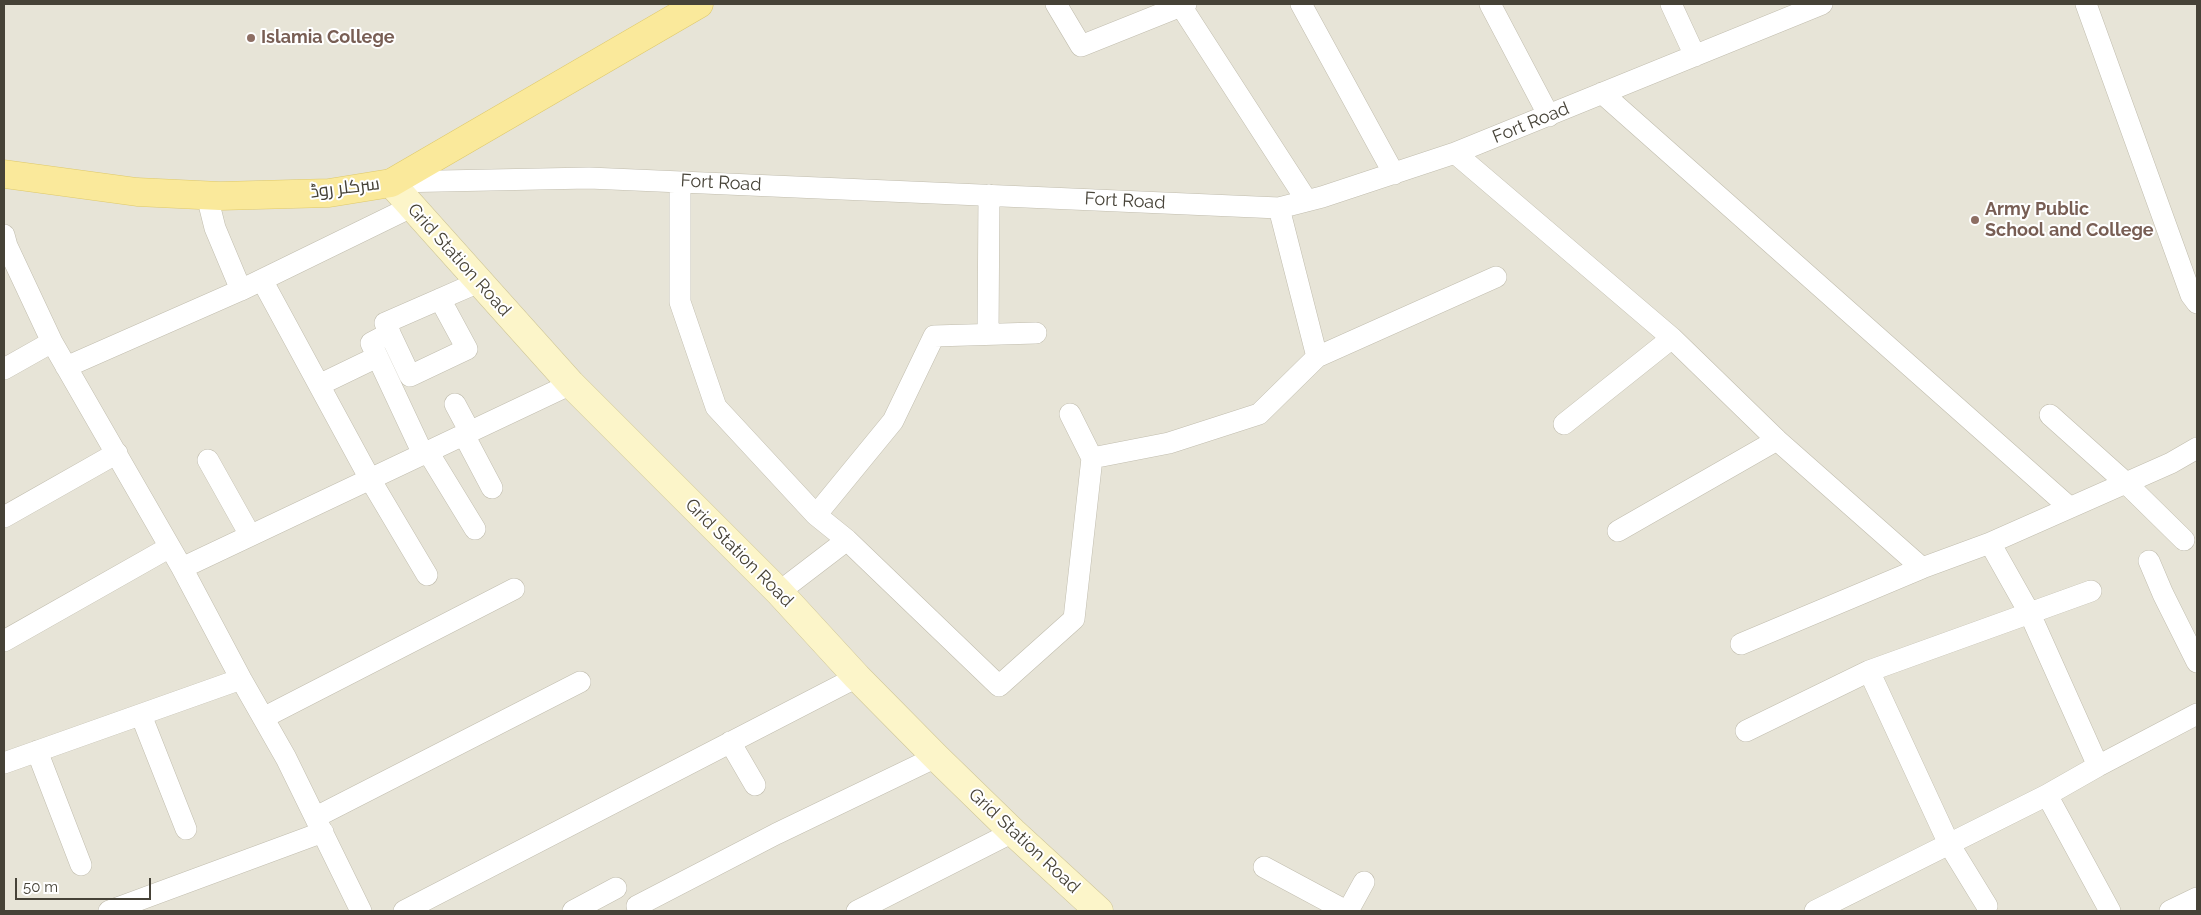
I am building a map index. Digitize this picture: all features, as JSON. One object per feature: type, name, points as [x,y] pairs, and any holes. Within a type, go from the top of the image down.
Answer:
[{"type":"main road","name":"سرکلر روڈ","points":[[4,174],[137,192],[207,196],[329,193],[391,182],[699,4]]},
{"type":"main road","name":"Grid Station Road","points":[[391,182],[411,207],[570,384],[779,592],[857,677],[936,757],[1013,832],[1100,911]]},
{"type":"street","points":[[1056,4],[1081,46],[1184,5],[1307,201]]},
{"type":"street","points":[[1301,4],[1394,174]]},
{"type":"street","points":[[1490,4],[1549,116]]},
{"type":"street","points":[[1671,4],[1695,56]]},
{"type":"street","points":[[2086,4],[2191,295],[2197,303]]},
{"type":"street","name":"Fort Road","points":[[391,182],[589,178],[1279,208],[1394,174],[1455,153],[1695,56],[1810,6]]},
{"type":"street","points":[[1602,93],[2069,507]]},
{"type":"street","points":[[1455,153],[1672,338],[1777,440],[1922,568]]},
{"type":"street","points":[[680,182],[680,302],[716,408],[816,515],[847,540],[999,686],[1074,619],[1092,458],[1070,414]]},
{"type":"street","points":[[988,334],[989,195]]},
{"type":"street","points":[[207,196],[215,228],[241,290]]},
{"type":"street","points":[[66,367],[241,290],[411,207]]},
{"type":"street","points":[[1279,208],[1317,357]]},
{"type":"street","points":[[4,235],[7,246],[52,342],[182,568],[319,824],[361,911]]},
{"type":"street","points":[[1092,458],[1169,443],[1259,414],[1317,357],[1496,277]]},
{"type":"street","points":[[262,280],[370,479],[427,575]]},
{"type":"street","points":[[440,299],[467,349],[410,376],[385,323],[440,299],[479,282]]},
{"type":"street","points":[[390,333],[371,343],[377,357],[426,453],[475,529]]},
{"type":"street","points":[[816,515],[893,421],[934,336],[1036,333]]},
{"type":"street","points":[[1564,424],[1672,338]]},
{"type":"street","points":[[4,369],[52,342]]},
{"type":"street","points":[[319,385],[377,357]]},
{"type":"street","points":[[182,568],[570,384]]},
{"type":"street","points":[[455,404],[492,488]]},
{"type":"street","points":[[2050,415],[2126,483],[2184,540]]},
{"type":"street","points":[[1618,531],[1777,440]]},
{"type":"street","points":[[1741,644],[1922,568],[1990,543],[2172,463],[2197,448]]},
{"type":"street","points":[[4,517],[117,453]]},
{"type":"street","points":[[208,460],[250,535]]},
{"type":"street","points":[[779,592],[847,540]]},
{"type":"street","points":[[1990,543],[2030,614],[2098,766]]},
{"type":"street","points":[[4,641],[170,547]]},
{"type":"street","points":[[2149,560],[2163,594],[2197,662]]},
{"type":"street","points":[[263,718],[514,589]]},
{"type":"street","points":[[1746,731],[1869,671],[2091,591]]},
{"type":"street","points":[[1869,671],[1949,844],[1988,906]]},
{"type":"street","points":[[404,911],[857,677]]},
{"type":"street","points":[[4,763],[241,679]]},
{"type":"street","points":[[116,910],[319,824],[580,682]]},
{"type":"street","points":[[1815,911],[2047,795],[2197,714]]},
{"type":"street","points":[[140,715],[186,829]]},
{"type":"street","points":[[730,742],[754,785]]},
{"type":"street","points":[[37,752],[80,865]]},
{"type":"street","points":[[640,911],[637,906],[776,834],[936,757]]},
{"type":"street","points":[[2047,795],[2110,911]]},
{"type":"street","points":[[857,911],[1013,832]]},
{"type":"street","points":[[1264,867],[1347,911],[1364,882]]},
{"type":"street","points":[[573,911],[616,888]]},
{"type":"street","points":[[2170,911],[2197,898]]},
{"type":"shaded area","points":[[4,4],[2197,4],[2197,911],[4,911]]},
{"type":"place","name":"Islamia College","points":[[251,38]]},
{"type":"place","name":"Army Public School and College","points":[[1975,220]]}]
